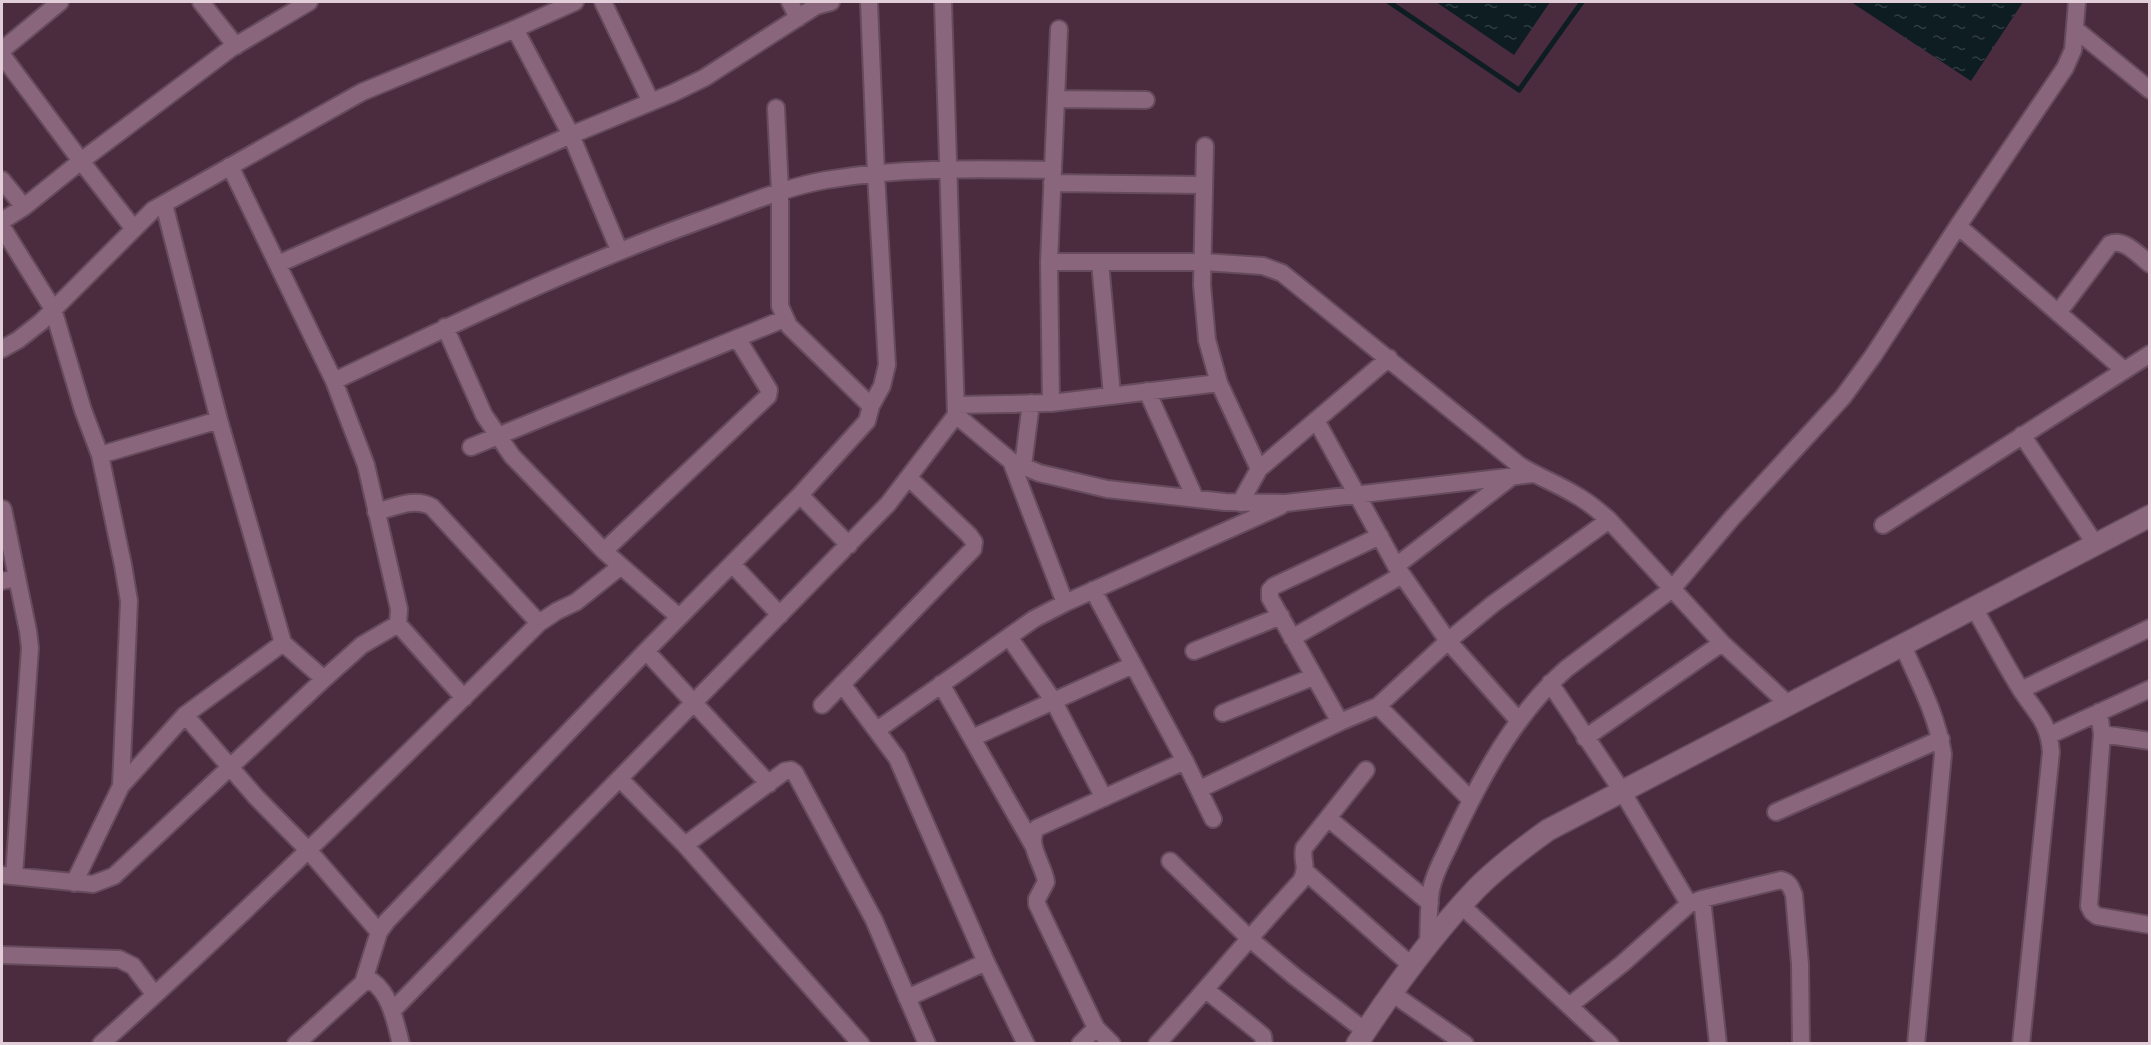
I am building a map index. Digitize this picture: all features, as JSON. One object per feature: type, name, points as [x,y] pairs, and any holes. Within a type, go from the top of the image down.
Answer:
[{"type":"street","points":[[2,50],[60,2]]},
{"type":"street","points":[[201,2],[236,46]]},
{"type":"street","points":[[2,221],[24,207],[81,161],[236,46],[309,2]]},
{"type":"street","points":[[2,349],[18,340],[53,309],[153,210],[362,92],[574,2]]},
{"type":"street","points":[[603,2],[651,102]]},
{"type":"street","points":[[790,2],[798,18]]},
{"type":"street","points":[[278,264],[704,78],[816,6],[831,2]]},
{"type":"street","points":[[298,1043],[363,983],[379,932],[387,921],[646,651],[800,495],[867,421],[871,406],[882,386],[887,365],[869,2]]},
{"type":"street","points":[[392,1011],[888,504],[910,478],[956,410],[943,2]]},
{"type":"street","points":[[1428,945],[1431,888],[1439,868],[1484,774],[1519,721],[1550,683],[1672,590],[1732,518],[1843,398],[1880,347],[1958,226],[2065,68],[2073,50],[2077,2]]},
{"type":"street","points":[[515,28],[571,135],[619,250]]},
{"type":"street","points":[[1051,403],[1049,262],[1059,28]]},
{"type":"street","points":[[2075,28],[2150,90]]},
{"type":"street","points":[[2,55],[135,229]]},
{"type":"street","points":[[1056,99],[1146,100]]},
{"type":"street","points":[[776,108],[780,192],[780,306],[784,319],[871,406]]},
{"type":"street","points":[[1205,146],[1202,285],[1207,340],[1219,384],[1259,469]]},
{"type":"street","points":[[230,166],[334,381],[366,465],[399,609],[398,624],[464,698]]},
{"type":"street","points":[[334,381],[445,327],[619,250],[780,192],[827,180],[948,168],[1052,177],[1204,184]]},
{"type":"street","points":[[2,180],[24,207]]},
{"type":"street","points":[[164,204],[219,420],[283,644],[324,679]]},
{"type":"street","points":[[1958,226],[2124,370]]},
{"type":"street","points":[[2,227],[53,309],[83,410],[100,455],[129,601],[121,786]]},
{"type":"street","points":[[2058,313],[2110,244],[2116,241],[2122,243],[2150,264]]},
{"type":"street","points":[[1049,262],[1204,262],[1263,266],[1282,273],[1389,357],[1507,456],[1533,474],[1573,493],[1609,520],[1722,643],[1789,705]]},
{"type":"street","points":[[1100,262],[1112,396]]},
{"type":"street","points":[[471,447],[784,319]]},
{"type":"street","points":[[445,327],[484,415],[512,456],[604,551],[679,617]]},
{"type":"street","points":[[604,551],[768,396],[766,385],[737,338]]},
{"type":"street","points":[[1883,525],[2150,354]]},
{"type":"street","points":[[1240,503],[1259,469],[1389,357]]},
{"type":"street","points":[[956,410],[1051,403],[1219,384]]},
{"type":"street","points":[[1147,392],[1195,498]]},
{"type":"street","points":[[1030,403],[1017,463],[1065,603]]},
{"type":"street","points":[[956,410],[1017,463],[1048,475],[1107,489],[1240,503],[1286,503],[1533,474]]},
{"type":"street","points":[[100,455],[219,420]]},
{"type":"street","points":[[1316,420],[1399,570],[1448,641],[1519,721]]},
{"type":"street","points":[[2022,435],[2096,545]]},
{"type":"street","points":[[1292,638],[1399,570],[1510,477]]},
{"type":"street","points":[[822,705],[973,549],[974,542],[969,535],[910,478]]},
{"type":"street","points":[[800,495],[849,545]]},
{"type":"street","points":[[376,512],[417,501],[432,507],[539,623]]},
{"type":"street","points":[[877,730],[1034,620],[1065,603],[1286,503]]},
{"type":"street","points":[[3,510],[9,579],[28,630],[30,648],[8,875],[93,884],[114,876],[229,766],[362,645],[398,624]]},
{"type":"street","points":[[1170,861],[1249,938],[1361,1037],[1428,945],[1476,889],[1548,830],[2150,516]]},
{"type":"street","points":[[1200,789],[1378,706],[1448,641],[1493,604],[1609,520]]},
{"type":"street","points":[[1340,722],[1313,677],[1269,593],[1274,586],[1380,536]]},
{"type":"street","points":[[732,564],[780,615]]},
{"type":"street","points":[[101,1044],[309,851],[539,623],[576,602],[621,566]]},
{"type":"street","points":[[1094,590],[1200,789],[1213,819]]},
{"type":"street","points":[[1974,608],[2050,735],[2051,752],[2021,1044]]},
{"type":"street","points":[[1194,651],[1281,616]]},
{"type":"street","points":[[2021,690],[2150,628]]},
{"type":"street","points":[[1009,637],[1053,700],[1104,798]]},
{"type":"street","points":[[1586,738],[1722,643]]},
{"type":"street","points":[[74,883],[121,786],[185,715],[283,644]]},
{"type":"street","points":[[1902,644],[1941,739],[1943,768],[1916,1044]]},
{"type":"street","points":[[646,651],[769,784]]},
{"type":"street","points":[[972,738],[1133,665]]},
{"type":"street","points":[[1223,713],[1313,677]]},
{"type":"street","points":[[1550,683],[1696,902],[1718,1044]]},
{"type":"street","points":[[842,684],[897,758],[986,962],[1026,1044]]},
{"type":"street","points":[[941,684],[1033,845],[1046,882],[1036,899],[1037,904],[1096,1028],[1112,1044]]},
{"type":"street","points":[[2050,735],[2150,688]]},
{"type":"street","points":[[1378,706],[1471,800]]},
{"type":"street","points":[[2099,712],[2102,734],[2090,906],[2092,912],[2097,916],[2150,925]]},
{"type":"street","points":[[185,715],[256,797],[309,851],[379,932]]},
{"type":"street","points":[[2102,734],[2150,741]]},
{"type":"street","points":[[1776,812],[1941,739]]},
{"type":"street","points":[[1033,845],[1032,837],[1036,828],[1185,761]]},
{"type":"street","points":[[685,845],[785,771],[791,770],[799,778],[874,920],[927,1044]]},
{"type":"street","points":[[1157,1044],[1301,882],[1306,872],[1304,848],[1366,770]]},
{"type":"street","points":[[620,779],[685,845],[861,1044]]},
{"type":"street","points":[[1328,818],[1430,903]]},
{"type":"street","points":[[1306,872],[1413,967]]},
{"type":"street","points":[[1569,1006],[1696,902],[1781,879],[1791,885],[1794,895],[1800,964],[1801,1044]]},
{"type":"street","points":[[1462,906],[1610,1044]]},
{"type":"street","points":[[2,955],[119,959],[133,966],[155,995]]},
{"type":"street","points":[[907,998],[986,962]]},
{"type":"street","points":[[363,983],[372,981],[383,989],[401,1044]]},
{"type":"street","points":[[1206,990],[1257,1030],[1263,1036],[1264,1044]]},
{"type":"street","points":[[1393,994],[1465,1044]]},
{"type":"street","points":[[1080,1044],[1096,1028]]},
{"type":"water","points":[[1436,2],[1550,2],[1514,55]]},
{"type":"water","points":[[1851,2],[2023,2],[1971,81]]},
{"type":"waterway","points":[[1389,2],[1519,90],[1582,2]]}]
